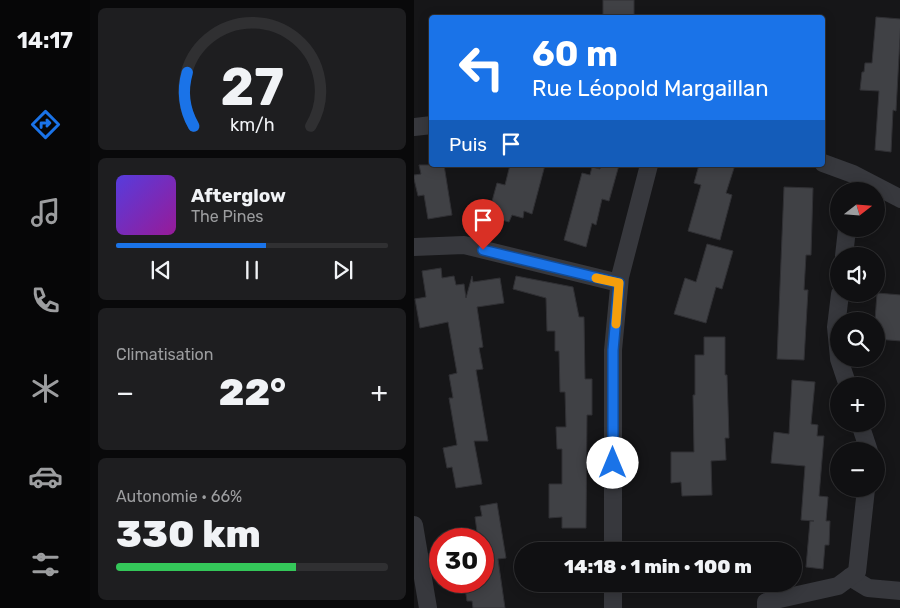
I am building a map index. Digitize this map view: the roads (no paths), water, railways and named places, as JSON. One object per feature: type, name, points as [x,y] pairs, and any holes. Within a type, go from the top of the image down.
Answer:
[{"type":"street","points":[[414,127],[429,125]]},
{"type":"street","points":[[825,165],[850,182]]},
{"type":"street","points":[[613,542],[613,350],[619,283],[648,167]]},
{"type":"street","points":[[885,194],[900,199]]},
{"type":"street","points":[[414,247],[464,245],[619,283]]},
{"type":"street","points":[[766,608],[766,602],[838,586],[857,572],[865,497]]},
{"type":"street","points":[[414,525],[428,608]]},
{"type":"street","points":[[850,577],[868,588],[900,591]]},
{"type":"street","points":[[613,592],[613,608]]}]
